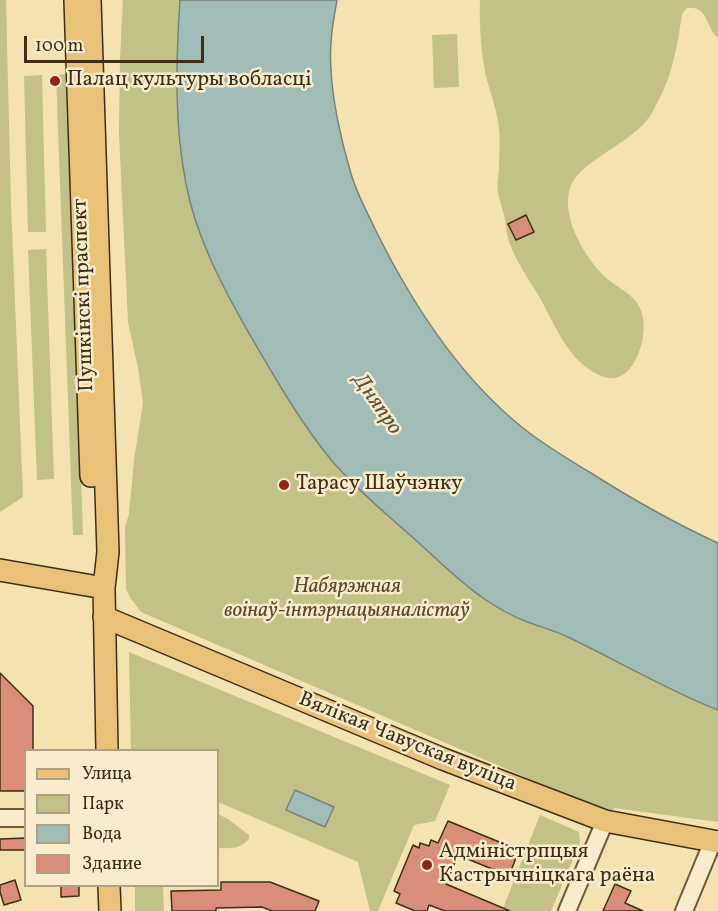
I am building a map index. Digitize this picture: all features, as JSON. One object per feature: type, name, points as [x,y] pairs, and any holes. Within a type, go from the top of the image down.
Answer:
[{"type":"main road","name":"Пушкінскі праспект","points":[[75,0],[94,553],[104,588]]},
{"type":"main road","name":"Пушкінскі праспект","points":[[90,0],[108,552],[104,588],[107,749]]},
{"type":"main road","points":[[0,570],[104,588]]},
{"type":"main road","name":"Вялікая Чавуская вуліца","points":[[104,617],[442,759],[605,821],[716,841]]},
{"type":"main road","points":[[109,887],[110,911]]},
{"type":"street","points":[[0,819],[24,818]]},
{"type":"street","points":[[567,911],[605,821]]},
{"type":"street","points":[[684,911],[716,841]]},
{"type":"green space","points":[[0,0],[6,0],[11,204],[23,497],[0,512]]},
{"type":"green space","name":"Набярэжная воінаў-інтэрнацыяналістаў","points":[[123,0],[180,0],[177,69],[179,139],[190,203],[203,241],[238,313],[287,397],[320,446],[363,493],[452,573],[486,600],[506,612],[570,638],[680,694],[718,710],[718,822],[614,808],[612,811],[584,804],[141,612],[133,601],[126,589],[125,527],[129,514],[143,403],[128,322],[119,133]]},
{"type":"green space","points":[[480,0],[718,0],[718,38],[699,10],[687,8],[682,14],[670,72],[650,117],[629,137],[583,169],[570,188],[568,199],[571,222],[581,245],[602,274],[634,299],[643,316],[644,331],[639,353],[629,369],[616,378],[605,377],[588,369],[571,352],[557,331],[509,242],[498,193],[499,127],[483,58]]},
{"type":"green space","points":[[457,34],[459,87],[434,88],[432,35]]},
{"type":"green space","points":[[68,74],[83,535],[73,535],[56,75]]},
{"type":"green space","points":[[42,75],[46,232],[28,232],[24,76]]},
{"type":"green space","points":[[46,249],[54,479],[37,480],[28,250]]},
{"type":"green space","points":[[129,652],[450,785],[435,821],[414,825],[378,911],[370,911],[358,862],[219,802],[219,749],[131,749]]},
{"type":"green space","points":[[219,814],[249,835],[245,843],[231,848],[219,848]]},
{"type":"green space","points":[[540,815],[579,832],[580,843],[551,911],[502,911]]},
{"type":"green space","points":[[135,887],[163,887],[164,911],[135,911]]},
{"type":"water","name":"Дняпро","points":[[180,0],[337,0],[331,42],[333,93],[343,146],[352,177],[361,200],[404,284],[438,336],[499,408],[531,434],[638,501],[718,543],[718,710],[662,685],[565,636],[515,617],[486,600],[452,573],[363,493],[320,446],[288,400],[240,317],[212,262],[196,223],[186,184],[179,138],[177,69]]},
{"type":"water","points":[[295,790],[334,807],[325,827],[286,810]]},
{"type":"building","points":[[526,215],[534,232],[516,240],[508,224]]},
{"type":"building","points":[[0,673],[33,706],[33,749],[24,749],[24,791],[0,791]]},
{"type":"building","name":"Адміністрпцыя Кастрычніцкага раёна","points":[[448,821],[519,850],[509,876],[458,855],[446,884],[510,911],[445,911],[429,905],[427,911],[415,911],[396,903],[400,894],[394,891],[413,845],[419,848],[420,843],[429,846],[431,840],[438,843]]},
{"type":"building","points":[[24,838],[24,850],[0,850],[0,839]]},
{"type":"building","points":[[15,880],[21,900],[4,905],[0,885]]},
{"type":"building","points":[[221,882],[270,882],[319,901],[315,911],[272,911],[262,907],[216,908],[216,911],[172,911],[171,891],[221,890]]},
{"type":"building","points":[[615,884],[631,891],[625,903],[643,911],[603,911]]},
{"type":"building","points":[[61,887],[79,887],[79,896],[61,897]]},
{"type":"place","name":"Палац культуры вобласці","points":[[55,81]]},
{"type":"place","name":"Тарасу Шаўчэнку","points":[[284,485]]},
{"type":"place","name":"Адміністрпцыя Кастрычніцкага раёна","points":[[427,865]]}]
